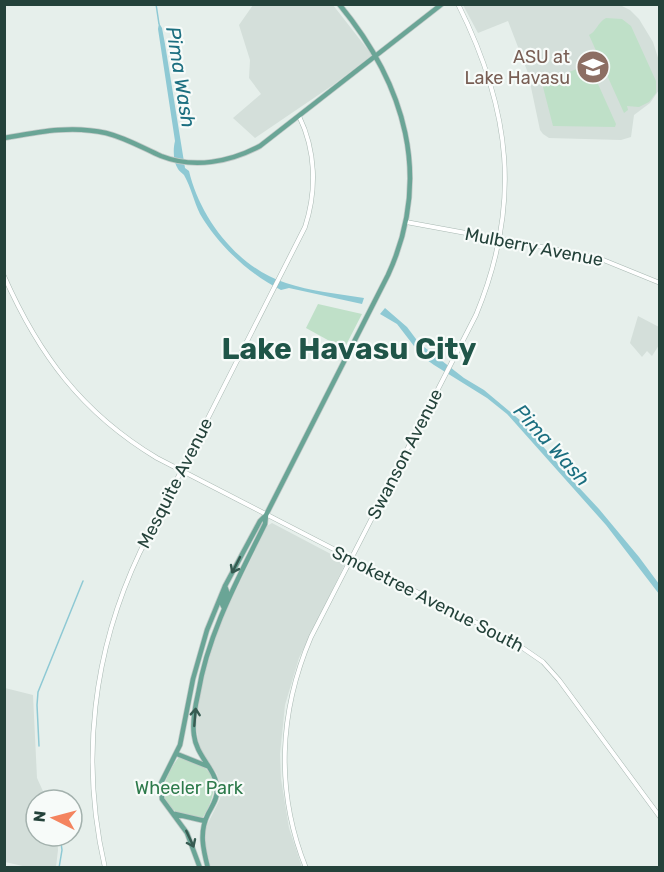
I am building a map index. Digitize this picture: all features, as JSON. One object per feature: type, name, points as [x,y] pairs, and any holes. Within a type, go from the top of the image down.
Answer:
[{"type":"main road","points":[[200,867],[191,840],[175,813],[164,803],[160,787],[177,754],[185,726],[196,663],[225,586],[260,521],[266,515],[390,273],[406,222],[410,176],[404,124],[394,92],[376,55],[339,4]]},
{"type":"main road","points":[[4,138],[57,129],[94,131],[127,140],[174,160],[213,162],[240,155],[260,146],[442,4]]},
{"type":"main road","points":[[208,867],[203,845],[205,821],[218,790],[214,776],[195,743],[194,723],[204,665],[224,608],[265,524],[266,515]]},
{"type":"main road","points":[[224,608],[222,602],[227,592],[225,586]]},
{"type":"main road","points":[[177,754],[207,766]]},
{"type":"main road","points":[[175,813],[205,821]]},
{"type":"street","name":"Swanson Avenue","points":[[306,867],[292,827],[287,803],[284,754],[288,713],[302,659],[482,299],[500,239],[505,182],[504,148],[499,114],[475,38],[458,4]]},
{"type":"street","name":"Mesquite Avenue","points":[[105,867],[95,815],[92,776],[94,719],[100,675],[112,623],[128,580],[181,471],[295,250],[307,220],[312,198],[313,168],[308,139],[299,116]]},
{"type":"street","name":"Mulberry Avenue","points":[[406,222],[596,257],[660,283]]},
{"type":"street","name":"Smoketree Avenue South","points":[[4,276],[34,337],[70,388],[94,412],[150,454],[514,642],[534,655],[559,680],[660,817]]},
{"type":"shaded area","name":"ASU at Lake Havasu","points":[[618,4],[630,10],[639,19],[653,42],[659,61],[659,90],[650,103],[634,115],[631,137],[621,140],[549,138],[543,134],[540,130],[528,73],[508,21],[478,33],[463,5]]},
{"type":"shaded area","points":[[253,5],[333,5],[372,55],[333,85],[255,138],[233,118],[261,94],[249,78],[250,60],[239,25]]},
{"type":"shaded area","points":[[638,316],[659,327],[659,345],[652,356],[647,351],[642,357],[630,343]]},
{"type":"shaded area","points":[[272,523],[346,562],[299,658],[285,705],[280,754],[281,779],[289,828],[302,867],[211,868],[205,845],[206,827],[220,799],[221,790],[217,774],[203,754],[198,741],[196,721],[202,683],[219,625],[267,526]]},
{"type":"shaded area","points":[[5,688],[33,695],[37,778],[42,788],[24,788],[24,848],[58,848],[58,850],[56,867],[27,867],[5,862]]},
{"type":"green space","points":[[606,18],[622,19],[631,26],[656,81],[656,93],[649,102],[639,107],[627,106],[628,110],[624,113],[589,35]]},
{"type":"green space","points":[[589,64],[616,124],[615,127],[553,126],[542,83]]},
{"type":"green space","points":[[318,304],[362,314],[345,347],[306,328]]},
{"type":"green space","name":"Wheeler Park","points":[[179,757],[202,766],[213,779],[212,797],[202,819],[179,813],[166,802],[164,786]]},
{"type":"water","points":[[159,23],[165,44],[185,168],[189,171],[194,189],[212,223],[237,253],[252,266],[269,276],[305,288],[364,298],[362,304],[289,288],[281,290],[246,267],[208,226],[200,214],[184,175],[178,170],[175,162],[175,141]]},
{"type":"water","points":[[385,308],[407,327],[419,343],[464,378],[484,390],[521,421],[639,557],[659,584],[659,594],[606,525],[507,414],[487,398],[427,360],[426,354],[414,346],[397,324],[380,314]]},
{"type":"waterway","name":"Pima Wash","points":[[156,4],[159,24]]},
{"type":"waterway","points":[[39,746],[38,692],[83,581]]},
{"type":"waterway","points":[[59,868],[62,848]]},
{"type":"place","name":"ASU at Lake Havasu","points":[[593,67]]},
{"type":"district","name":"Lake Havasu City","points":[[349,349]]}]
